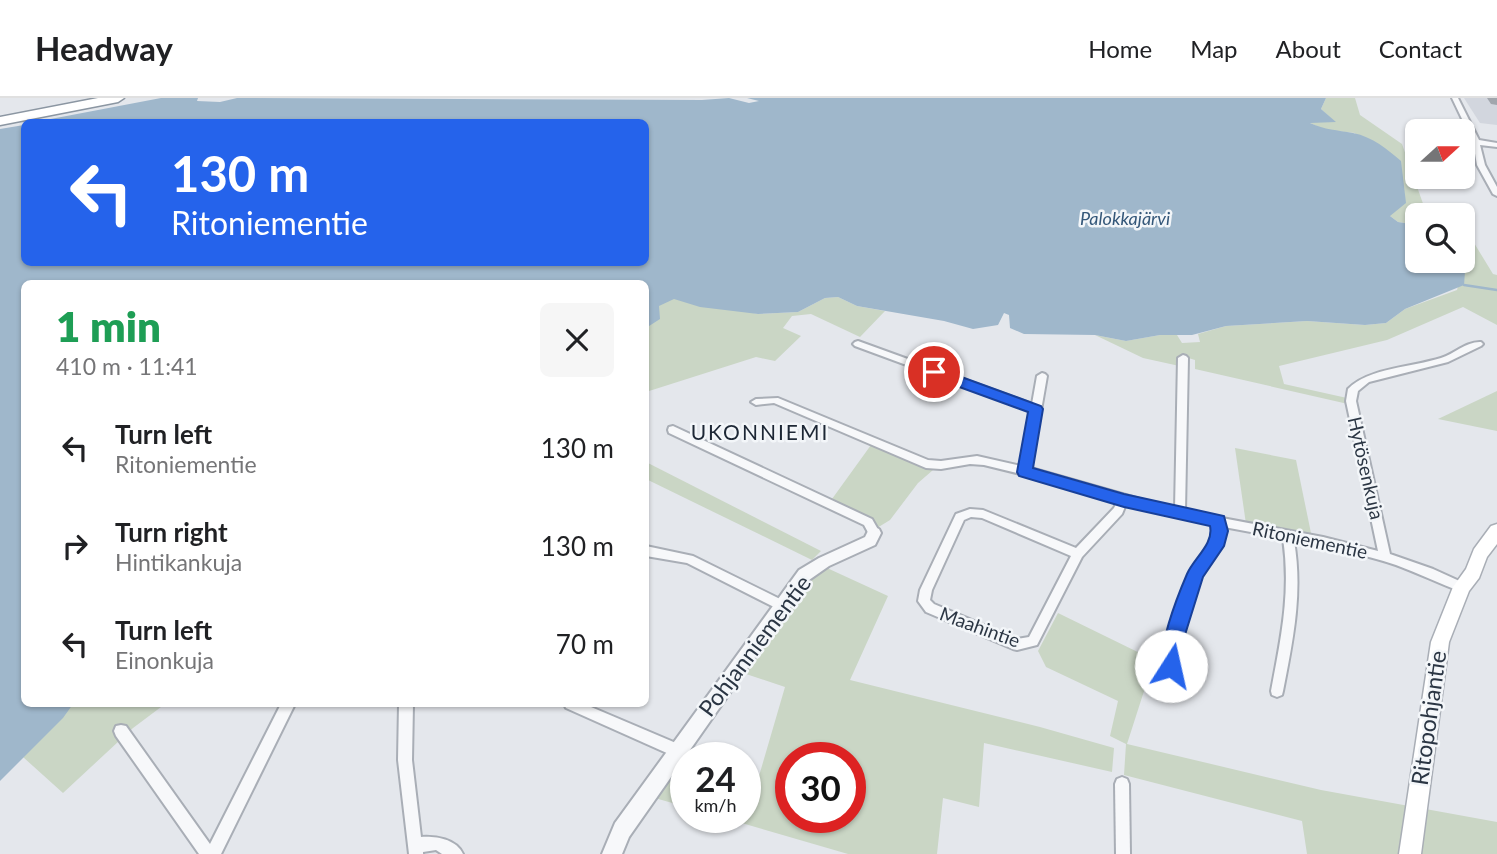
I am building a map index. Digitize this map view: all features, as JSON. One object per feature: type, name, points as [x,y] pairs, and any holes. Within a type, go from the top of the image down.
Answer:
[{"type":"highway","points":[[0,119],[96,98]]},
{"type":"highway","points":[[0,119],[118,98]]},
{"type":"main road","name":"Ritopohjantie","points":[[1410,854],[1440,642],[1462,587],[1473,573],[1480,554],[1497,531]]},
{"type":"street","points":[[1455,98],[1476,142],[1481,165],[1497,194]]},
{"type":"street","points":[[1476,142],[1497,145]]},
{"type":"street","name":"Hytösenkuja","points":[[1385,556],[1351,401],[1353,389],[1367,380],[1445,360],[1478,344]]},
{"type":"street","points":[[858,345],[1036,409]]},
{"type":"street","points":[[1180,514],[1184,358]]},
{"type":"street","points":[[1025,472],[1042,376]]},
{"type":"street","name":"Ritoniementie","points":[[756,402],[775,400],[926,464],[940,467],[980,460],[1180,514],[1385,556],[1428,570],[1462,587]]},
{"type":"street","points":[[673,430],[868,522],[874,533]]},
{"type":"street","name":"Maahintie","points":[[1078,554],[983,514],[970,513],[960,517],[926,590],[924,601],[930,608],[1017,645],[1026,645],[1033,641],[1078,554],[1118,511],[1124,500]]},
{"type":"street","points":[[1171,666],[1169,654],[1195,575],[1215,546],[1220,531],[1218,521]]},
{"type":"street","name":"Pohjanniementie","points":[[684,742],[804,575],[824,562],[870,541],[874,533]]},
{"type":"street","points":[[1277,691],[1292,627],[1294,598],[1288,536]]},
{"type":"street","points":[[649,552],[689,559],[780,605]]},
{"type":"street","points":[[121,731],[210,854],[286,707]]},
{"type":"street","points":[[406,707],[405,760],[416,850],[437,843],[456,854]]},
{"type":"street","points":[[578,707],[670,747]]},
{"type":"street","name":"Pohjanniementie","points":[[612,854],[622,830],[670,762]]},
{"type":"street","points":[[1122,784],[1123,854]]},
{"type":"shaded area","points":[[1464,98],[1497,98],[1497,125],[1480,123]]},
{"type":"green space","points":[[1326,98],[1355,98],[1360,115],[1402,144],[1405,153],[1405,189],[1418,189],[1423,203],[1405,203],[1405,223],[1390,216],[1355,133],[1325,130],[1308,122],[1335,122],[1321,109]]},
{"type":"green space","points":[[1475,245],[1493,274],[1497,275],[1497,325],[1463,307],[1387,340],[1279,366],[1284,384],[1347,398],[1348,404],[1195,369],[1195,360],[1185,357],[1184,367],[1143,358],[1095,335],[1126,341],[1177,335],[1182,343],[1200,342],[1198,334],[1226,326],[1307,321],[1365,325],[1386,323],[1405,309],[1457,290],[1462,273],[1475,273]]},
{"type":"green space","points":[[664,294],[758,314],[798,312],[825,298],[838,297],[857,306],[885,311],[860,337],[811,314],[792,316],[783,328],[801,336],[775,361],[756,357],[649,391],[649,300]]},
{"type":"green space","points":[[1497,391],[1497,431],[1438,419]]},
{"type":"green space","points":[[871,445],[933,470],[918,483],[890,520],[877,528],[872,519],[832,499]]},
{"type":"green space","points":[[1235,448],[1296,460],[1312,538],[1246,524]]},
{"type":"green space","points":[[649,464],[821,551],[812,560],[649,480]]},
{"type":"green space","points":[[827,568],[888,596],[850,680],[1114,748],[1112,772],[984,743],[979,807],[943,798],[937,854],[848,854],[776,833],[866,833],[866,742],[775,742],[775,833],[761,829],[761,769],[785,687],[740,672],[810,578]]},
{"type":"green space","points":[[1058,613],[1154,660],[1127,744],[1321,790],[1497,822],[1497,854],[1307,854],[1302,821],[1124,775],[1126,744],[1110,736],[1118,701],[1046,667],[1038,651]]},
{"type":"green space","points":[[70,707],[161,707],[133,728],[63,793],[23,757]]},
{"type":"green space","points":[[670,778],[670,802],[655,798]]},
{"type":"water","name":"Palokkajärvi","points":[[161,98],[198,98],[197,101],[220,102],[237,98],[729,98],[749,103],[759,101],[747,98],[1326,98],[1321,109],[1336,122],[1310,123],[1367,137],[1401,161],[1406,203],[1390,216],[1405,223],[1405,273],[1465,273],[1464,285],[1405,309],[1386,323],[1365,325],[1307,321],[1226,326],[1192,335],[1160,335],[1126,341],[1095,335],[1024,334],[1010,328],[1009,315],[1004,313],[998,325],[973,329],[944,321],[857,306],[838,297],[825,298],[798,312],[758,314],[700,307],[674,299],[659,306],[660,319],[649,326],[649,280],[21,280],[21,707],[71,707],[0,781],[0,129],[21,126],[21,266],[649,266],[649,119],[51,119]]},
{"type":"waterway","points":[[1464,285],[1497,290]]},
{"type":"district","name":"UKONNIEMI","points":[[760,433]]},
{"type":"route","points":[[934,372],[1036,409],[1025,472],[1124,500],[1218,521],[1220,531],[1215,546],[1195,575],[1169,654],[1171,666]]}]
